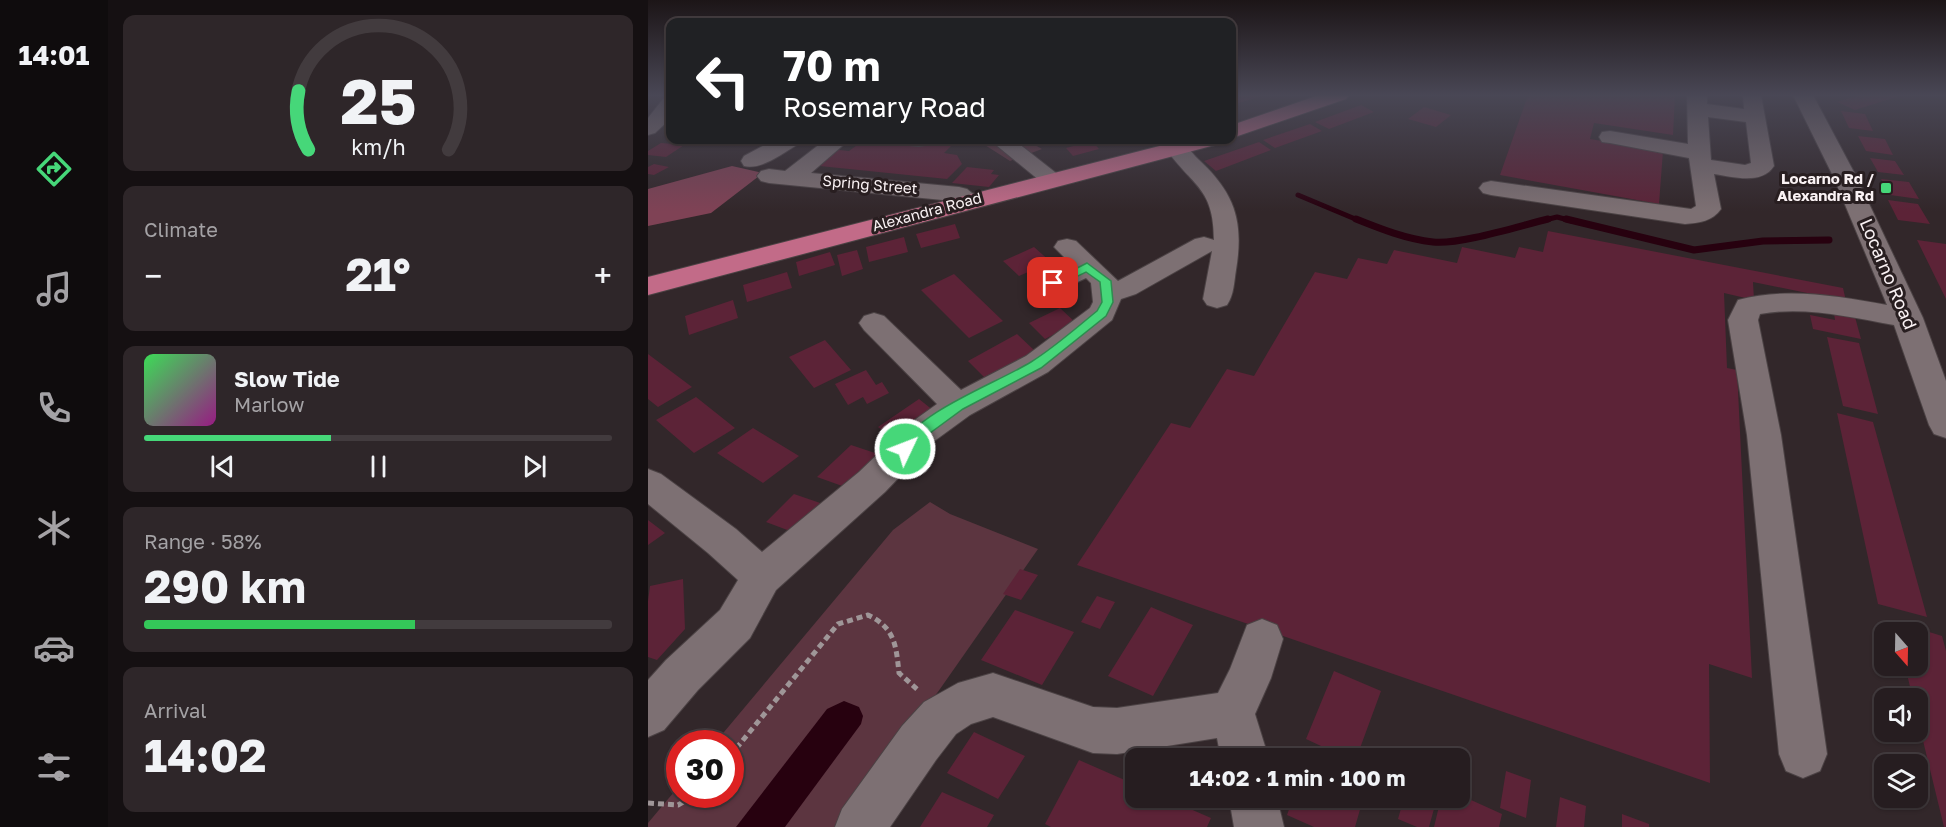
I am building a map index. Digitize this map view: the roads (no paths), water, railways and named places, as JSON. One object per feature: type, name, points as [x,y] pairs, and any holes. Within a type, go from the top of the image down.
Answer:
[{"type":"main road","name":"Alexandra Road","points":[[648,286],[1194,144]]},
{"type":"street","points":[[1491,188],[1685,217],[1697,216],[1708,209],[1699,134]]},
{"type":"street","points":[[1610,137],[1747,172],[1763,166],[1758,134]]},
{"type":"street","name":"Locarno Road","points":[[1825,134],[1836,154],[1908,318],[1946,425]]},
{"type":"street","points":[[770,172],[787,144]]},
{"type":"street","points":[[770,172],[830,144]]},
{"type":"street","points":[[1007,144],[1053,180]]},
{"type":"street","points":[[1177,149],[1213,187],[1223,208],[1229,233],[1217,299]]},
{"type":"street","name":"Spring Street","points":[[770,172],[834,175],[913,183],[959,194],[970,201]]},
{"type":"street","points":[[1107,294],[1126,288],[1204,245]]},
{"type":"street","points":[[648,714],[682,675],[735,624],[762,577],[872,482],[921,433],[958,406],[1037,364],[1102,313],[1107,302],[1105,281],[1077,257],[1053,283]]},
{"type":"street","points":[[1803,754],[1764,435],[1743,320],[1748,307],[1767,303],[1792,302],[1825,304],[1908,318]]},
{"type":"street","points":[[873,323],[958,406]]},
{"type":"street","points":[[648,484],[722,541],[762,577]]},
{"type":"street","points":[[1230,717],[1249,678],[1262,639]]},
{"type":"street","points":[[860,827],[919,743],[940,718],[958,706],[993,695],[1093,730],[1117,731],[1221,715],[1230,717],[1239,730],[1243,748]]},
{"type":"street","points":[[1255,808],[1259,827]]},
{"type":"waterway","points":[[1298,195],[1360,221]]},
{"type":"waterway","points":[[1541,221],[1557,217],[1572,221]]},
{"type":"waterway","points":[[1356,219],[1403,236],[1433,242],[1458,241],[1548,219]]},
{"type":"waterway","points":[[1566,219],[1694,250],[1763,241],[1829,240]]},
{"type":"place","name":"Locarno Rd / Alexandra Rd","points":[[1886,188]]}]
